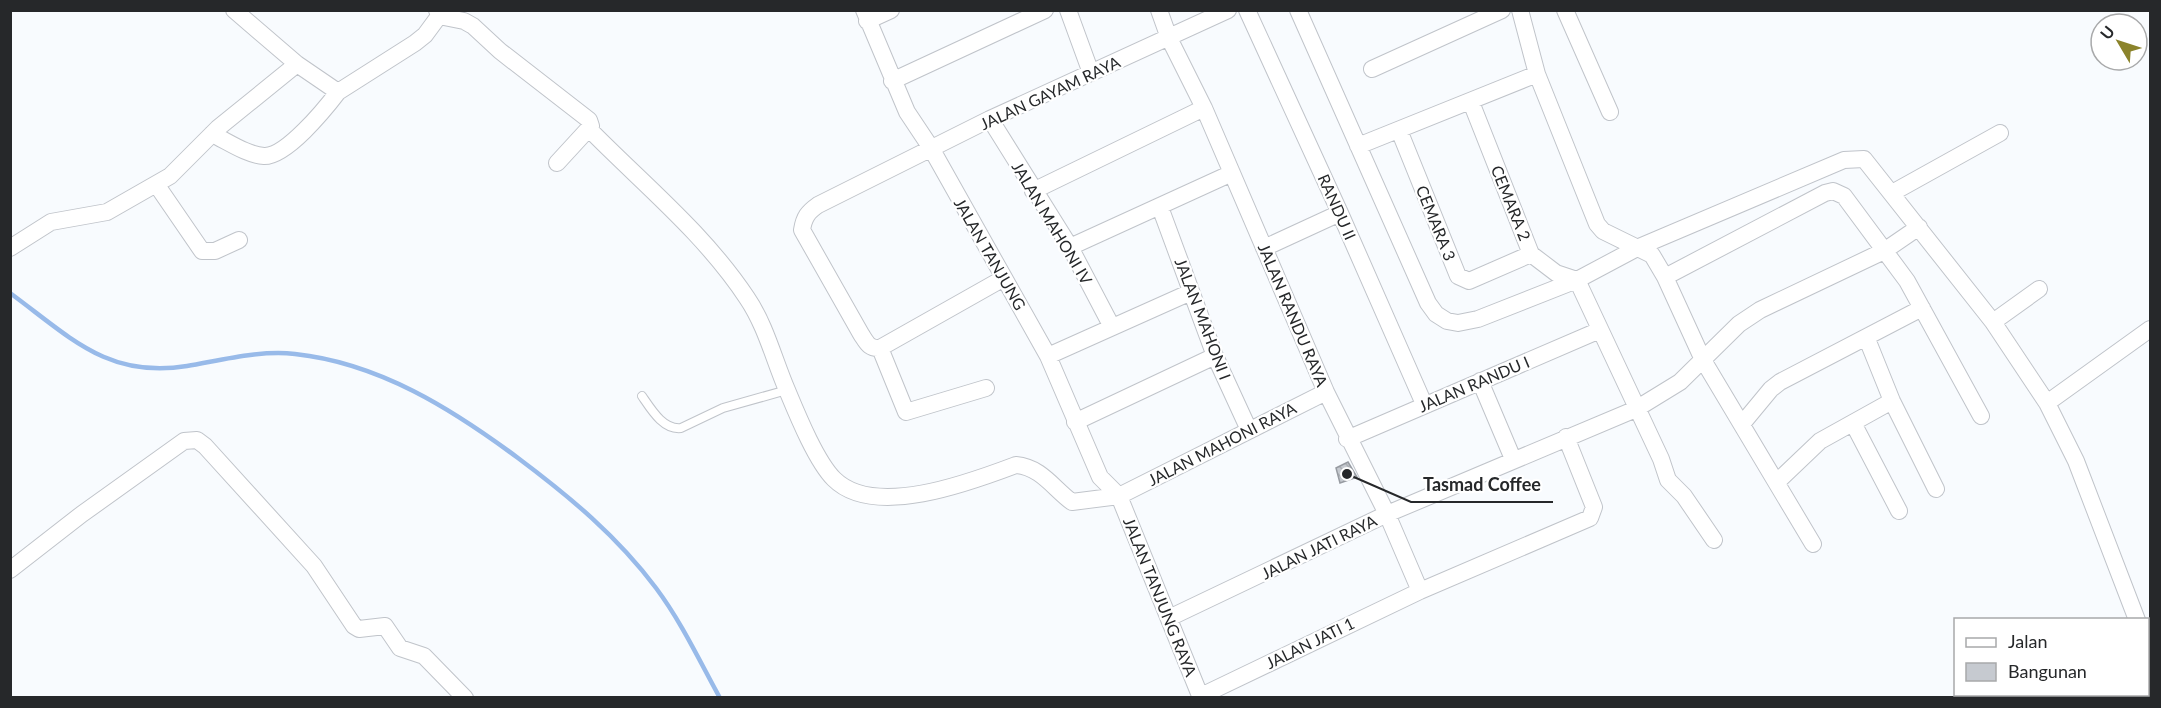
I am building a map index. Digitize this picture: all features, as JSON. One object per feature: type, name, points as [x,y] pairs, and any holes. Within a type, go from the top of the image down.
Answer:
[{"type":"street","points":[[234,10],[297,64],[339,92]]},
{"type":"street","points":[[865,16],[891,10]]},
{"type":"street","points":[[892,81],[1045,10]]},
{"type":"street","points":[[1068,10],[1091,74]]},
{"type":"street","name":"JALAN RANDU RAYA","points":[[1159,10],[1169,38],[1204,108],[1347,439],[1387,514],[1420,591]]},
{"type":"street","name":"JALAN GAYAM RAYA","points":[[880,348],[869,346],[861,334],[802,230],[803,221],[808,213],[818,205],[990,119],[1228,10]]},
{"type":"street","name":"RANDU II","points":[[1247,10],[1424,404]]},
{"type":"street","points":[[1298,10],[1428,303],[1436,315],[1447,321],[1458,323],[1478,319],[1577,280],[1639,247],[1844,160],[1864,159],[1993,322],[2047,404],[2076,462],[2136,618]]},
{"type":"street","points":[[1372,69],[1502,10]]},
{"type":"street","points":[[1520,10],[1537,74],[1597,224],[1603,231],[1652,255],[1665,277],[1703,360],[1813,544]]},
{"type":"street","points":[[1565,10],[1610,112]]},
{"type":"street","points":[[212,134],[265,156],[281,152],[339,92],[420,39],[438,13]]},
{"type":"street","name":"JALAN MAHONI RAYA","points":[[438,13],[473,26],[500,51],[590,120],[589,129],[703,242],[748,300],[787,390],[825,468],[834,480],[852,491],[871,496],[896,496],[944,489],[1016,465],[1028,466],[1042,475],[1072,502],[1119,496],[1326,392]]},
{"type":"street","name":"JALAN TANJUNG","points":[[865,16],[907,112],[931,148],[1048,356],[1100,477],[1119,496]]},
{"type":"street","points":[[10,248],[51,222],[107,212],[178,170],[212,134],[297,64]]},
{"type":"street","points":[[1358,146],[1537,74]]},
{"type":"street","name":"CEMARA 2","points":[[1471,102],[1531,254],[1556,273],[1577,280]]},
{"type":"street","points":[[1033,191],[1204,108]]},
{"type":"street","name":"JALAN MAHONI IV","points":[[990,119],[1070,247],[1112,327]]},
{"type":"street","points":[[557,163],[589,129]]},
{"type":"street","name":"CEMARA 3","points":[[1399,129],[1458,276],[1468,280],[1531,254]]},
{"type":"street","points":[[1892,193],[2001,133]]},
{"type":"street","points":[[1070,247],[1232,173]]},
{"type":"street","points":[[156,184],[202,251],[215,251],[239,240]]},
{"type":"street","points":[[1665,277],[1825,192],[1833,191],[1844,196],[1907,281],[1981,416]]},
{"type":"street","name":"JALAN MAHONI I","points":[[1160,207],[1215,356],[1249,430]]},
{"type":"street","points":[[1264,248],[1340,213]]},
{"type":"street","name":"JALAN JATI RAYA","points":[[1169,618],[1387,514],[1636,409],[1680,382],[1739,324],[1760,310],[1884,251],[1919,227]]},
{"type":"street","points":[[986,388],[906,412],[880,348],[1004,278]]},
{"type":"street","points":[[1577,280],[1661,459],[1665,475],[1684,496],[1714,540]]},
{"type":"street","points":[[1993,322],[2039,289]]},
{"type":"street","points":[[1048,356],[1191,292]]},
{"type":"street","points":[[1742,424],[1771,389],[1780,382],[1867,339],[1922,308]]},
{"type":"street","points":[[2047,404],[2151,329]]},
{"type":"street","name":"JALAN RANDU I","points":[[1347,439],[1600,330]]},
{"type":"street","points":[[1867,339],[1893,401],[1936,489]]},
{"type":"street","points":[[1075,422],[1215,356]]},
{"type":"street","points":[[1480,381],[1513,459]]},
{"type":"street","points":[[1777,482],[1814,446],[1893,401]]},
{"type":"street","points":[[1853,423],[1899,511]]},
{"type":"street","name":"JALAN JATI 1","points":[[1201,697],[1420,591],[1590,518],[1594,507],[1566,437]]},
{"type":"street","points":[[10,570],[144,468],[184,441],[196,440],[205,446],[314,566],[354,626],[360,629],[385,626],[400,648],[424,656],[465,698]]},
{"type":"street","name":"JALAN TANJUNG RAYA","points":[[1119,496],[1201,697]]},
{"type":"street","points":[[2149,676],[2150,698]]},
{"type":"lane","points":[[642,396],[662,421],[674,429],[681,428],[723,408],[787,390]]},
{"type":"building","points":[[1348,462],[1357,477],[1340,483],[1336,468]]},
{"type":"waterway","points":[[10,293],[91,351],[134,366],[159,368],[187,366],[255,354],[295,354],[356,367],[385,378],[441,406],[493,440],[537,473],[609,534],[656,588],[690,642],[720,698]]},
{"type":"place","name":"Tasmad Coffee","points":[[1347,474]]}]
